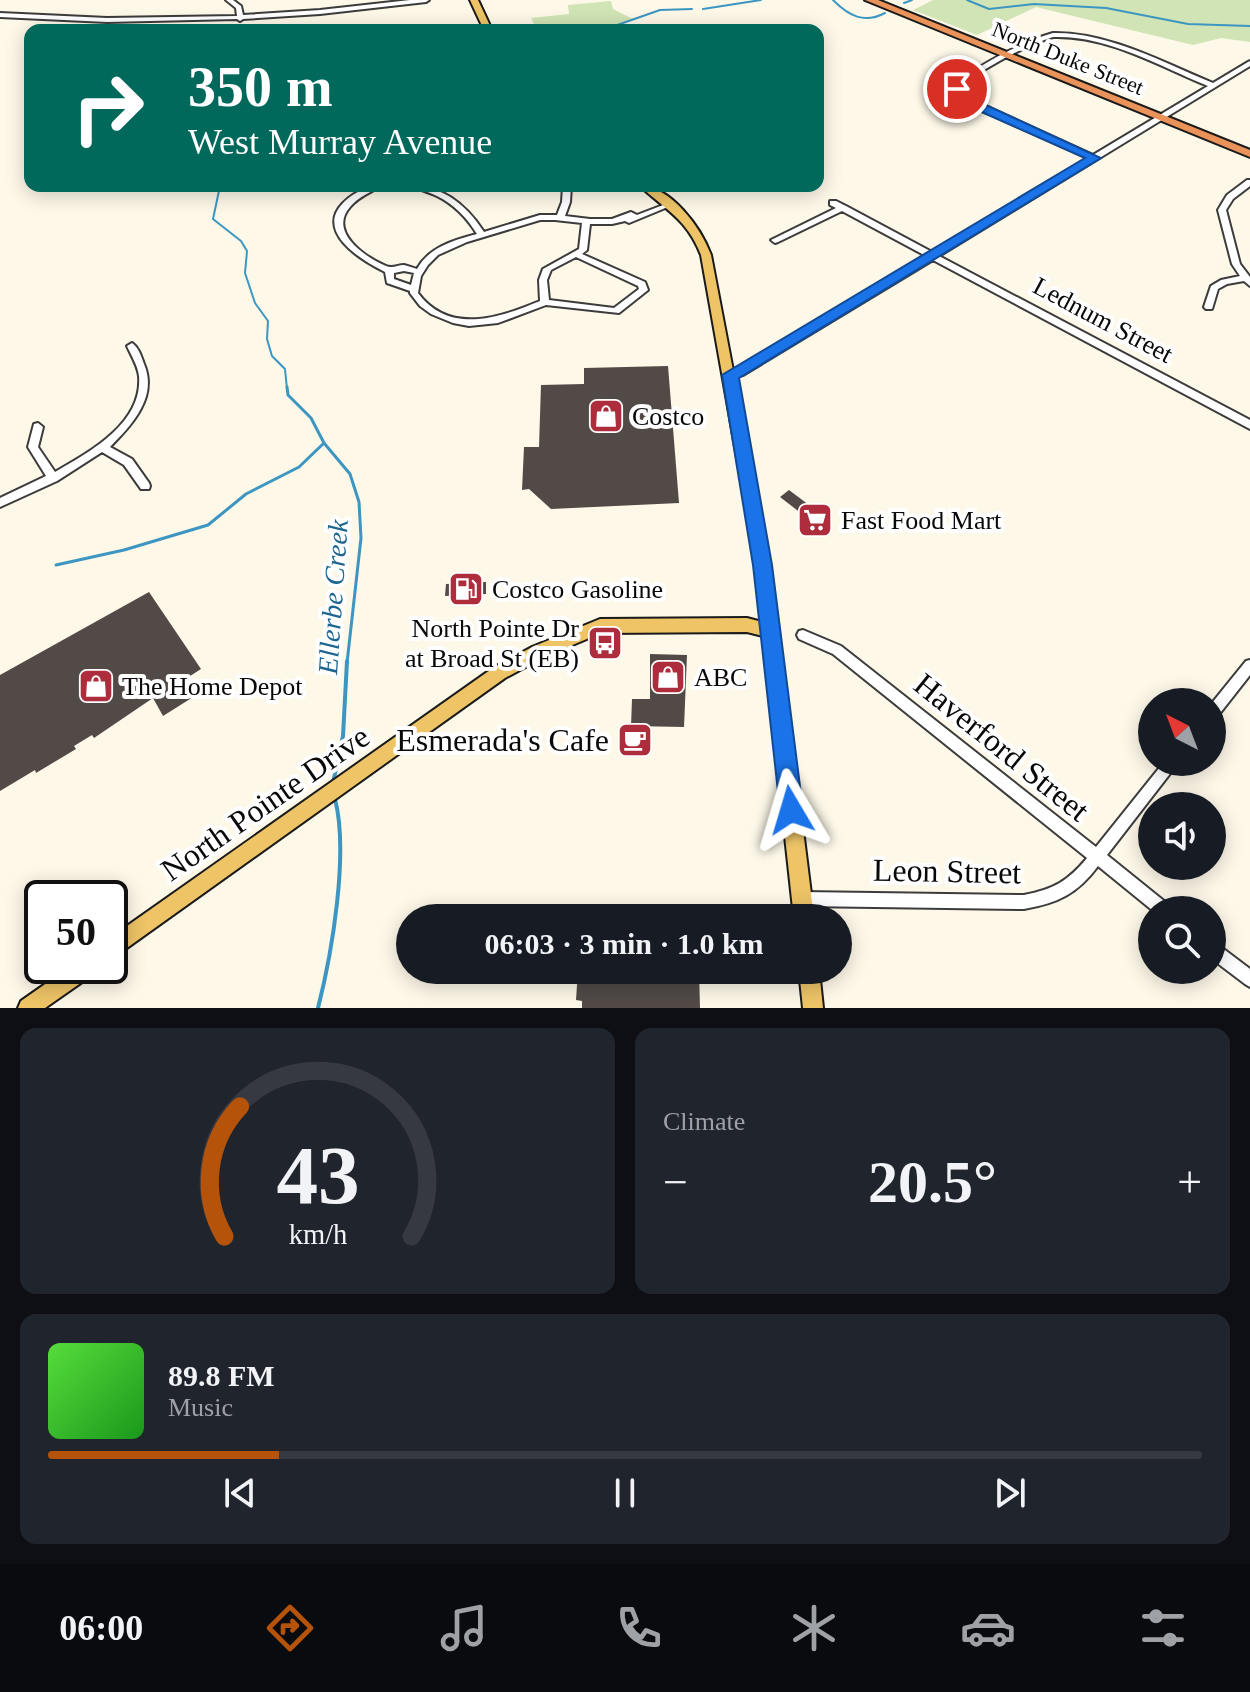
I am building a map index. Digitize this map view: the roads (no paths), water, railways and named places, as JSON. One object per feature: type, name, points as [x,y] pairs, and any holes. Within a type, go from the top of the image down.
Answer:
[{"type":"highway","name":"North Duke Street","points":[[870,0],[1250,154]]},
{"type":"main road","points":[[474,0],[485,24]]},
{"type":"main road","points":[[654,192],[668,201],[691,225],[704,247],[763,565],[802,904]]},
{"type":"main road","name":"North Pointe Drive","points":[[128,937],[511,666],[580,635],[769,631]]},
{"type":"main road","points":[[28,1008],[62,984]]},
{"type":"main road","points":[[810,984],[813,1008]]},
{"type":"street","points":[[229,0],[239,7],[240,19]]},
{"type":"street","points":[[311,0],[321,13]]},
{"type":"street","points":[[0,15],[99,21],[240,19],[426,0]]},
{"type":"street","points":[[1094,158],[970,103],[958,94],[958,83],[1053,35],[1079,36],[1212,85]]},
{"type":"street","points":[[730,375],[740,373],[1250,63]]},
{"type":"street","points":[[1209,307],[1214,288],[1224,282],[1247,281],[1232,252],[1222,210],[1230,197],[1250,182]]},
{"type":"street","points":[[366,192],[353,199],[340,213],[336,223],[353,249],[389,271],[404,268],[419,272]]},
{"type":"street","points":[[431,192],[456,202],[468,213],[481,234]]},
{"type":"street","points":[[560,218],[567,192]]},
{"type":"street","points":[[578,255],[642,284],[643,293],[616,311],[545,302],[504,319],[474,325],[430,310],[419,301],[414,289],[419,272],[445,248],[464,238],[538,218],[610,224],[668,201]]},
{"type":"street","name":"Lednum Street","points":[[833,203],[1250,425]]},
{"type":"street","points":[[775,240],[843,208]]},
{"type":"street","points":[[545,302],[543,280],[547,269],[578,255],[585,246],[586,221]]},
{"type":"street","points":[[389,271],[390,281],[414,289]]},
{"type":"street","points":[[0,503],[53,478],[103,448],[131,418],[144,393],[143,365],[132,346]]},
{"type":"street","points":[[38,427],[33,447],[53,478]]},
{"type":"street","points":[[103,448],[128,462],[145,486]]},
{"type":"street","name":"Haverford Street","points":[[803,635],[837,650],[1146,896]]},
{"type":"street","points":[[1226,695],[1250,665]]},
{"type":"street","name":"Leon Street","points":[[852,907],[1039,900],[1072,886],[1161,776]]},
{"type":"street","points":[[1226,960],[1250,979]]},
{"type":"waterway","name":"Ellerbe Creek","points":[[703,9],[761,0]]},
{"type":"waterway","name":"Ellerbe Creek","points":[[833,0],[857,17],[870,18],[885,13]]},
{"type":"waterway","name":"Ellerbe Creek","points":[[904,3],[912,0]]},
{"type":"waterway","name":"Ellerbe Creek","points":[[967,0],[989,9],[1034,4],[1106,8],[1188,24],[1250,26]]},
{"type":"waterway","name":"Ellerbe Creek","points":[[620,24],[660,10],[692,9]]},
{"type":"waterway","name":"Ellerbe Creek","points":[[219,192],[213,219],[241,241],[247,251],[245,273],[255,303],[268,321],[267,339],[272,356],[285,369],[287,389]]},
{"type":"waterway","name":"Ellerbe Creek","points":[[287,387],[288,395],[311,418],[324,443]]},
{"type":"waterway","points":[[56,565],[124,550],[208,525],[246,494],[299,467],[324,443]]},
{"type":"waterway","name":"Ellerbe Creek","points":[[324,443],[350,474],[359,502],[361,538],[347,663]]},
{"type":"waterway","name":"Ellerbe Creek","points":[[333,783],[343,736],[347,661]]},
{"type":"waterway","name":"Ellerbe Creek","points":[[318,1008],[337,903],[340,847],[335,799]]},
{"type":"place","name":"Costco","points":[[606,416]]},
{"type":"place","name":"Fast Food Mart","points":[[815,520]]},
{"type":"place","name":"Costco Gasoline","points":[[466,589]]},
{"type":"place","name":"North Pointe Dr at Broad St (EB)","points":[[605,643]]},
{"type":"place","name":"ABC","points":[[668,677]]},
{"type":"place","name":"The Home Depot","points":[[96,686]]},
{"type":"place","name":"Esmerada's Cafe","points":[[635,740]]}]
